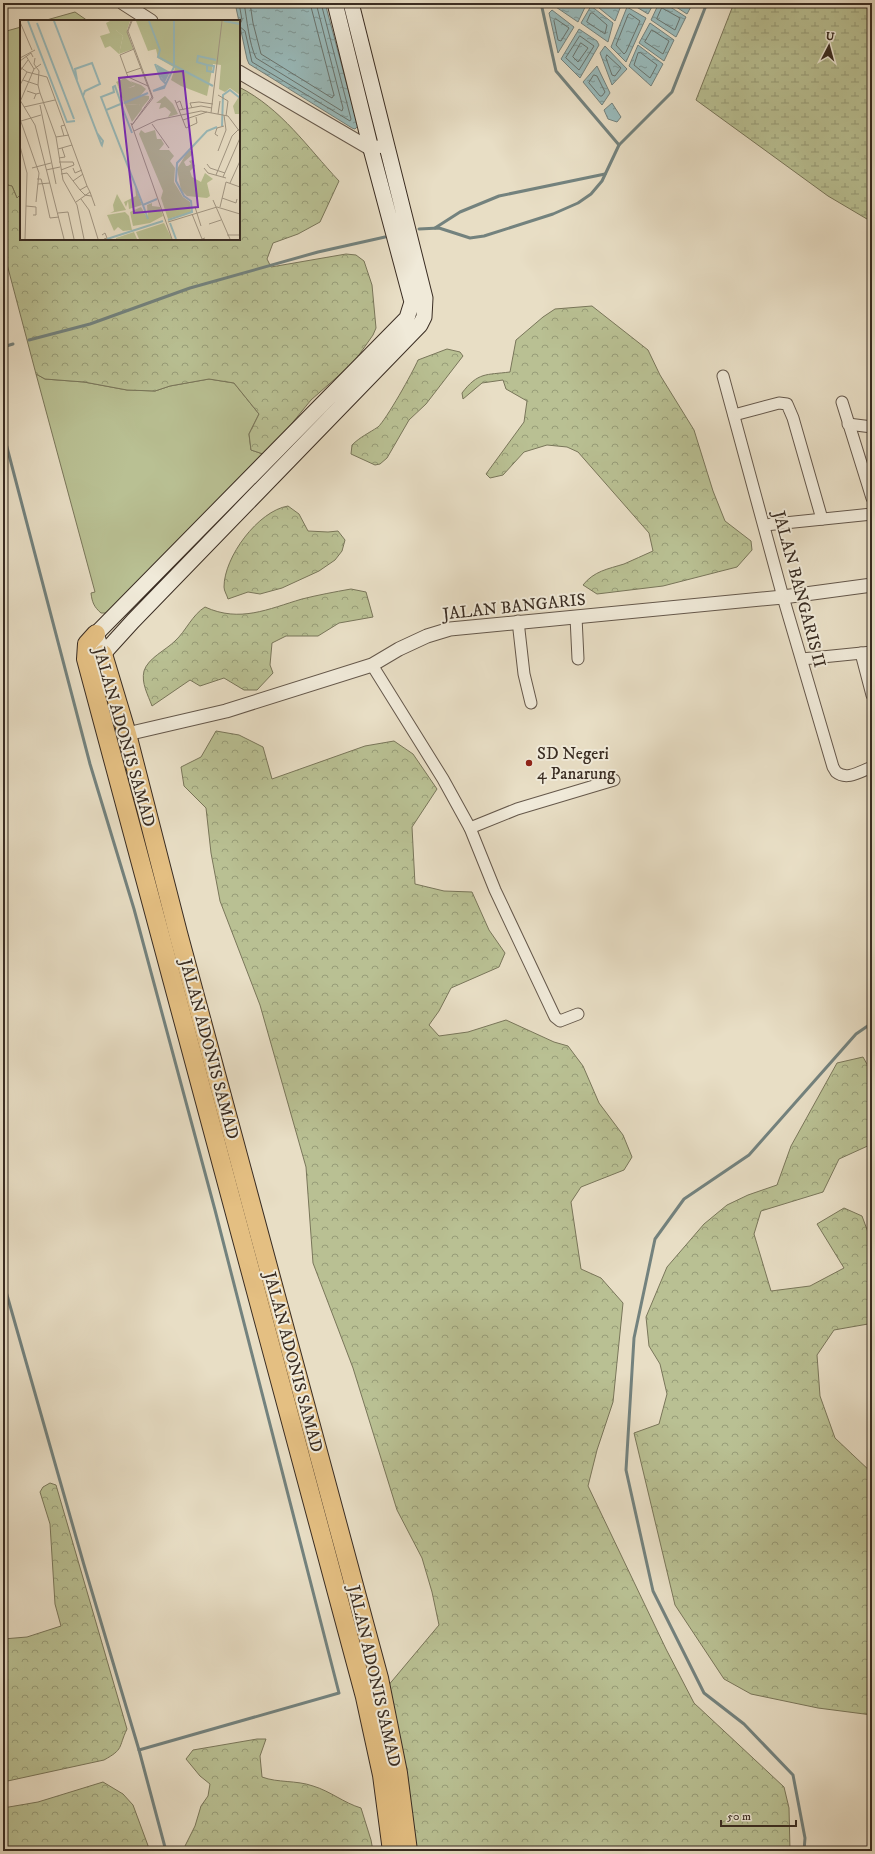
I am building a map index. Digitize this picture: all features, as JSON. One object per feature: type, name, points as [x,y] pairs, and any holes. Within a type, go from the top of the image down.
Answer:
[{"type":"highway","name":"JALAN ADONIS SAMAD","points":[[96,634],[87,644],[86,659],[363,1689],[382,1775],[392,1793],[408,1851]]},
{"type":"highway","name":"JALAN ADONIS SAMAD","points":[[103,654],[127,734],[178,933],[379,1678],[398,1773],[392,1793],[392,1851]]},
{"type":"highway","points":[[161,937],[178,933]]},
{"type":"main road","points":[[335,3],[371,149],[397,216]]},
{"type":"main road","points":[[96,634],[407,318],[412,302],[402,236],[397,216],[387,146],[351,3]]},
{"type":"main road","points":[[103,654],[182,569],[420,325],[424,316],[425,298],[402,236]]},
{"type":"main road","name":"JALAN ADONIS SAMAD","points":[[96,634],[103,654]]},
{"type":"street","points":[[123,3],[149,20]]},
{"type":"street","points":[[240,73],[371,149],[387,146]]},
{"type":"street","name":"JALAN BANGARIS II","points":[[723,376],[765,525],[783,597],[836,772],[839,776],[849,776],[872,767]]},
{"type":"street","points":[[842,402],[871,494]]},
{"type":"street","points":[[734,415],[779,403],[787,404],[793,418],[822,519]]},
{"type":"street","points":[[848,424],[872,427]]},
{"type":"street","points":[[765,525],[872,514]]},
{"type":"street","name":"JALAN BANGARIS","points":[[127,734],[226,711],[372,665],[399,649],[442,631],[466,626],[576,618],[783,597],[872,585]]},
{"type":"street","points":[[576,618],[578,659]]},
{"type":"street","points":[[518,622],[524,674],[531,703]]},
{"type":"street","points":[[802,659],[866,653],[872,695]]},
{"type":"street","points":[[372,665],[443,778],[470,828],[495,890],[555,1017],[560,1021],[578,1014]]},
{"type":"street","points":[[470,828],[517,810],[614,780]]},
{"type":"green space","points":[[734,3],[872,3],[872,222],[828,196],[696,100]]},
{"type":"green space","points":[[75,12],[87,20],[47,20]]},
{"type":"green space","points":[[20,27],[20,195],[17,198],[12,186],[3,184],[6,162],[5,131],[3,126],[3,32]]},
{"type":"green space","points":[[240,88],[268,106],[281,117],[339,181],[320,222],[298,234],[273,243],[267,259],[271,267],[346,254],[356,255],[364,261],[372,285],[376,328],[373,335],[354,362],[311,400],[266,455],[251,450],[249,434],[259,414],[234,383],[209,379],[170,386],[155,391],[127,390],[84,382],[45,379],[36,374],[3,249],[3,184],[12,186],[17,198],[20,195],[20,240],[240,240]]},
{"type":"green space","points":[[3,126],[5,130],[6,162],[3,183]]},
{"type":"green space","points":[[592,306],[648,350],[660,375],[694,430],[713,491],[725,521],[751,541],[752,550],[737,567],[663,586],[597,594],[583,585],[587,580],[602,571],[624,564],[653,551],[649,533],[578,452],[567,447],[547,445],[524,452],[503,475],[490,478],[486,474],[524,422],[527,401],[506,389],[503,380],[482,383],[463,399],[462,393],[473,381],[478,378],[488,374],[510,372],[516,340],[543,317],[555,309]]},
{"type":"green space","points":[[447,349],[460,352],[463,356],[426,404],[409,420],[387,458],[380,464],[375,465],[351,454],[352,445],[382,423],[411,375],[418,360]]},
{"type":"green space","points":[[36,374],[45,379],[84,382],[127,390],[155,391],[170,386],[209,379],[234,383],[259,414],[249,434],[251,450],[266,455],[107,613],[101,613],[93,602],[91,593],[95,592]]},
{"type":"green space","points":[[288,506],[299,514],[308,531],[338,531],[345,540],[342,551],[335,560],[319,571],[282,588],[260,594],[248,592],[228,599],[224,588],[226,575],[236,550],[245,537],[265,517]]},
{"type":"green space","points":[[351,589],[366,592],[373,617],[339,623],[318,636],[286,636],[272,643],[270,665],[273,673],[257,690],[244,690],[224,678],[200,686],[190,680],[152,706],[143,680],[146,666],[153,658],[175,641],[196,614],[205,607],[218,612],[230,614],[254,613],[302,599]]},
{"type":"green space","points":[[216,731],[239,735],[263,747],[272,779],[365,746],[394,741],[413,754],[437,789],[412,827],[415,884],[444,891],[472,892],[489,930],[505,953],[499,967],[451,988],[439,1011],[429,1025],[439,1036],[468,1032],[506,1020],[554,1042],[568,1046],[583,1066],[599,1103],[623,1135],[632,1157],[624,1170],[581,1187],[571,1202],[581,1269],[601,1278],[623,1303],[613,1402],[597,1450],[588,1486],[666,1649],[694,1703],[784,1787],[789,1808],[790,1851],[415,1851],[408,1778],[387,1687],[439,1625],[432,1592],[422,1558],[397,1510],[353,1368],[313,1263],[306,1167],[260,1005],[220,901],[211,853],[206,808],[184,786],[181,767],[201,757]]},
{"type":"green space","points":[[863,1057],[872,1073],[872,1144],[839,1159],[823,1192],[761,1211],[754,1234],[771,1291],[810,1286],[844,1268],[817,1224],[844,1208],[862,1216],[872,1243],[872,1319],[868,1324],[834,1330],[817,1355],[820,1396],[835,1438],[872,1473],[872,1715],[818,1708],[751,1694],[724,1679],[675,1605],[634,1433],[659,1424],[667,1394],[660,1364],[649,1346],[646,1317],[667,1267],[704,1224],[727,1205],[748,1195],[777,1185],[791,1146],[837,1063]]},
{"type":"green space","points":[[50,1483],[56,1485],[127,1729],[120,1748],[104,1760],[3,1782],[3,1639],[27,1637],[61,1626],[55,1604],[50,1524],[40,1492],[43,1487]]},
{"type":"green space","points":[[257,1739],[266,1739],[260,1756],[262,1777],[307,1784],[361,1808],[373,1851],[185,1851],[184,1848],[195,1826],[201,1806],[208,1796],[210,1784],[200,1776],[186,1759],[193,1750]]},
{"type":"green space","points":[[103,1782],[123,1794],[133,1805],[150,1851],[3,1851],[3,1808],[38,1802]]},
{"type":"water","points":[[235,3],[325,3],[358,126],[355,129],[352,128],[249,64],[240,26],[240,20],[239,20]]},
{"type":"water","points":[[550,3],[587,3],[578,22]]},
{"type":"water","points":[[593,3],[622,3],[615,21]]},
{"type":"water","points":[[630,3],[654,3],[648,14]]},
{"type":"water","points":[[659,3],[664,3],[686,17],[676,37],[651,20]]},
{"type":"water","points":[[670,3],[693,3],[687,14]]},
{"type":"water","points":[[591,6],[613,23],[608,42],[581,23]]},
{"type":"water","points":[[627,7],[646,18],[626,62],[611,47]]},
{"type":"water","points":[[552,10],[574,27],[558,53],[549,13]]},
{"type":"water","points":[[650,23],[674,40],[664,61],[639,43]]},
{"type":"water","points":[[579,29],[597,41],[599,45],[580,78],[561,59]]},
{"type":"water","points":[[638,45],[663,64],[651,86],[629,66]]},
{"type":"water","points":[[605,46],[627,69],[612,85],[600,53]]},
{"type":"water","points":[[597,66],[610,93],[602,105],[583,82]]},
{"type":"water","points":[[612,103],[621,117],[617,122],[608,119],[604,110]]},
{"type":"waterway","points":[[541,3],[556,71],[619,145]]},
{"type":"waterway","points":[[419,229],[439,228],[470,238],[484,236],[553,214],[578,203],[591,194],[602,181],[619,145],[672,92],[707,3]]},
{"type":"waterway","points":[[860,3],[872,10]]},
{"type":"waterway","points":[[435,228],[460,212],[499,196],[605,174]]},
{"type":"waterway","points":[[29,340],[90,324],[190,288],[318,252],[385,237]]},
{"type":"waterway","points":[[3,347],[13,344]]},
{"type":"waterway","points":[[3,432],[90,764],[134,909],[215,1210],[339,1693],[139,1750],[84,1565],[3,1281]]},
{"type":"waterway","points":[[804,1851],[805,1838],[793,1775],[744,1724],[704,1693],[653,1591],[626,1470],[634,1338],[655,1239],[684,1199],[749,1155],[856,1034],[872,1023]]},
{"type":"waterway","points":[[139,1750],[166,1851]]},
{"type":"place","name":"SD Negeri 4 Panarung","points":[[529,763]]}]
